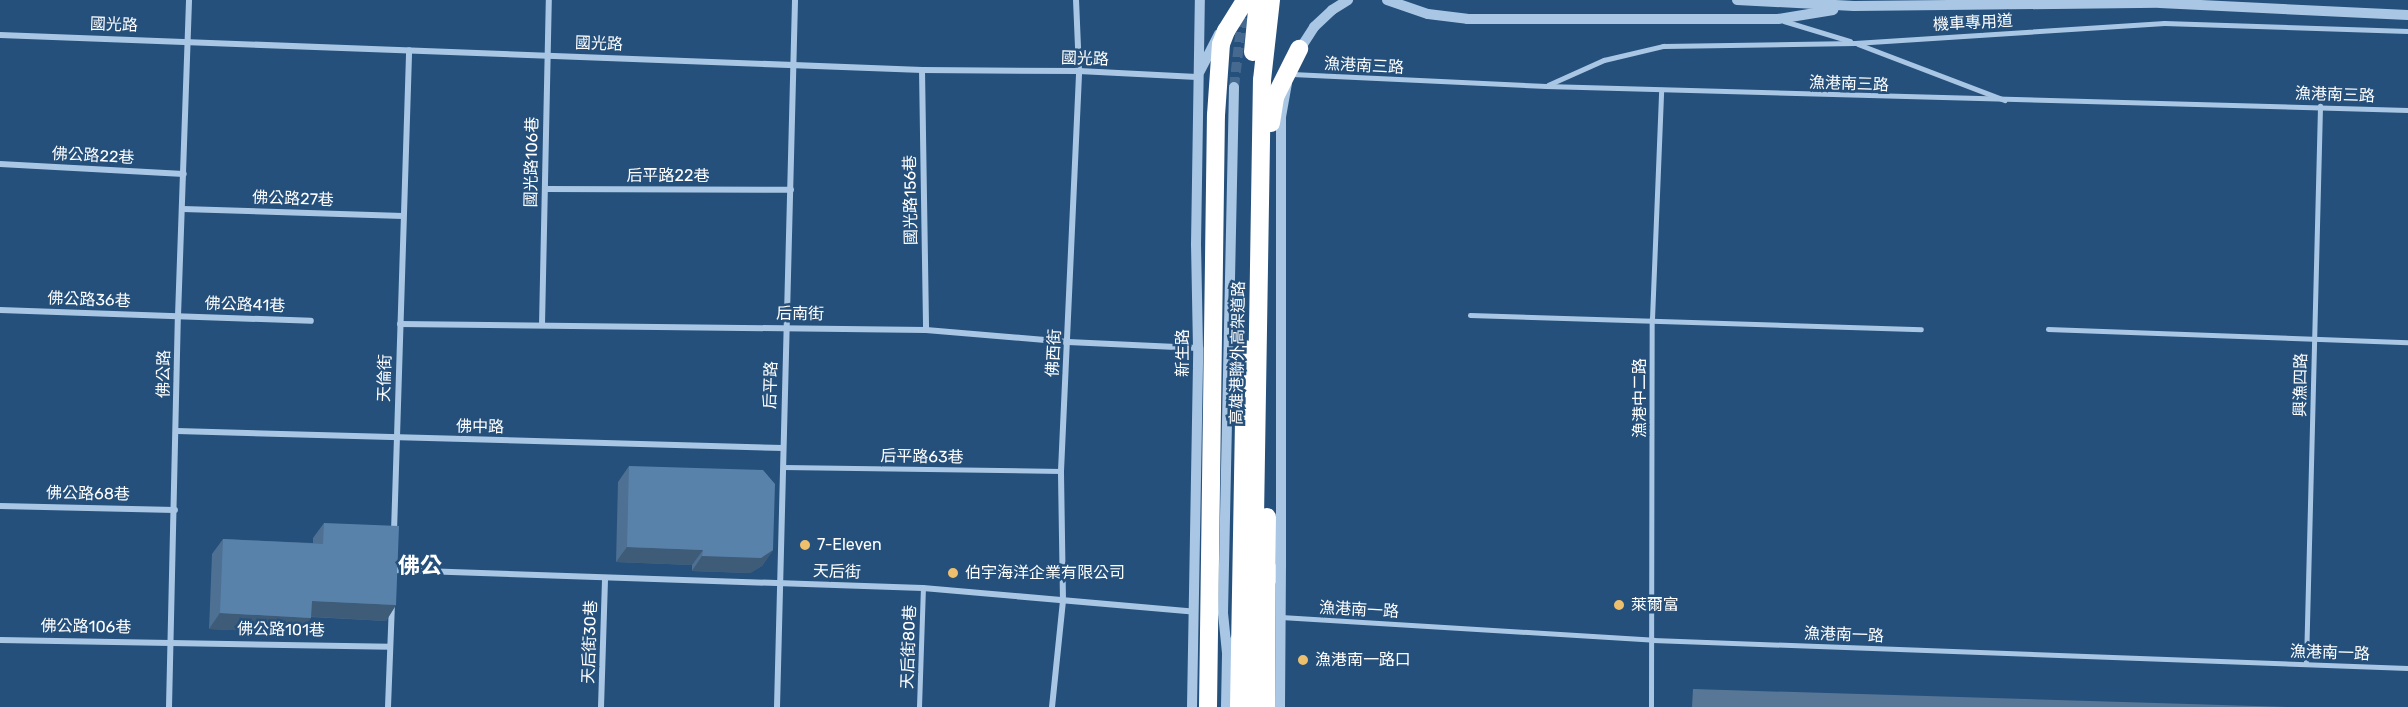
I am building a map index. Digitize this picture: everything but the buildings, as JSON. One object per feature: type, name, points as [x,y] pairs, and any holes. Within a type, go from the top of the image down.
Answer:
[{"type":"highway","name":"高雄港聯外高架道路","points":[[1252,707],[1262,80],[1271,0]]},
{"type":"highway","name":"高雄港聯外高架道路","points":[[1239,707],[1250,2]]},
{"type":"highway","points":[[1208,707],[1216,115],[1221,44],[1226,31],[1250,2]]},
{"type":"highway","points":[[1266,707],[1271,116],[1275,97],[1299,49]]},
{"type":"street","name":"佛公路","points":[[169,707],[178,316],[189,0]]},
{"type":"street","name":"國光路106巷","points":[[542,325],[549,0]]},
{"type":"street","name":"后平路","points":[[777,707],[795,0]]},
{"type":"street","name":"佛西街","points":[[1052,707],[1063,601],[1061,471],[1079,71],[1076,0]]},
{"type":"street","name":"新生路","points":[[1192,707],[1198,348],[1197,77],[1200,0]]},
{"type":"street","points":[[1280,707],[1281,117],[1289,74],[1299,49],[1314,27],[1332,10],[1348,0]]},
{"type":"street","points":[[1387,0],[1428,14],[1467,19],[1778,19],[1854,6]]},
{"type":"street","points":[[1737,0],[1854,6],[2160,3],[2408,15]]},
{"type":"street","points":[[1197,77],[1209,51],[1250,2]]},
{"type":"street","name":"國光路","points":[[0,34],[548,56],[794,63],[922,70],[1079,71],[1197,77]]},
{"type":"street","name":"天倫街","points":[[394,534],[408,50]]},
{"type":"street","name":"國光路156巷","points":[[922,70],[926,330]]},
{"type":"street","points":[[1226,707],[1227,653],[1222,613],[1234,87]]},
{"type":"street","name":"佛公路22巷","points":[[0,164],[184,174]]},
{"type":"street","name":"后平路22巷","points":[[545,189],[791,190]]},
{"type":"street","name":"佛公路27巷","points":[[183,209],[403,216]]},
{"type":"street","name":"佛公路36巷","points":[[0,310],[178,316]]},
{"type":"street","name":"佛公路41巷","points":[[178,316],[312,321]]},
{"type":"street","name":"后南街","points":[[400,324],[926,330],[1068,342],[1198,348]]},
{"type":"street","name":"佛中路","points":[[177,431],[397,439],[783,448]]},
{"type":"street","name":"佛公路68巷","points":[[0,506],[175,510]]},
{"type":"street","points":[[392,581],[393,558]]},
{"type":"street","points":[[1227,653],[1281,565]]},
{"type":"street","name":"天后街","points":[[393,570],[923,588],[1194,612],[1280,617]]},
{"type":"street","name":"天后街30巷","points":[[601,707],[605,578]]},
{"type":"street","points":[[388,707],[392,592]]},
{"type":"street","name":"佛公路106巷","points":[[0,640],[171,641]]},
{"type":"street","name":"佛公路101巷","points":[[171,641],[390,647]]},
{"type":"lane","points":[[1778,19],[1855,43],[2008,101]]},
{"type":"lane","name":"機車專用道","points":[[1546,86],[1604,60],[1663,46],[1855,43],[2164,23],[2408,31]]},
{"type":"lane","name":"漁港南三路","points":[[1289,74],[1661,90],[2408,110]]},
{"type":"lane","name":"漁港中二路","points":[[1651,707],[1653,640],[1652,319],[1661,90]]},
{"type":"lane","name":"興漁四路","points":[[2306,664],[2320,106]]},
{"type":"lane","points":[[1470,315],[1921,329]]},
{"type":"lane","points":[[2048,329],[2408,342]]},
{"type":"lane","name":"后平路63巷","points":[[783,467],[1061,471]]},
{"type":"lane","name":"天后街80巷","points":[[919,707],[923,588]]},
{"type":"lane","name":"漁港南一路","points":[[1280,617],[1653,640],[2408,668]]},
{"type":"water","points":[[1693,689],[2288,707],[1692,707]]},
{"type":"tunnel","points":[[1234,87],[1243,10]]},
{"type":"place","name":"7-Eleven","points":[[805,545]]},
{"type":"place","name":"伯宇海洋企業有限公司","points":[[953,573]]},
{"type":"place","name":"萊爾富","points":[[1619,605]]},
{"type":"place","name":"漁港南一路口","points":[[1303,660]]},
{"type":"district","name":"佛公","points":[[420,566]]}]
